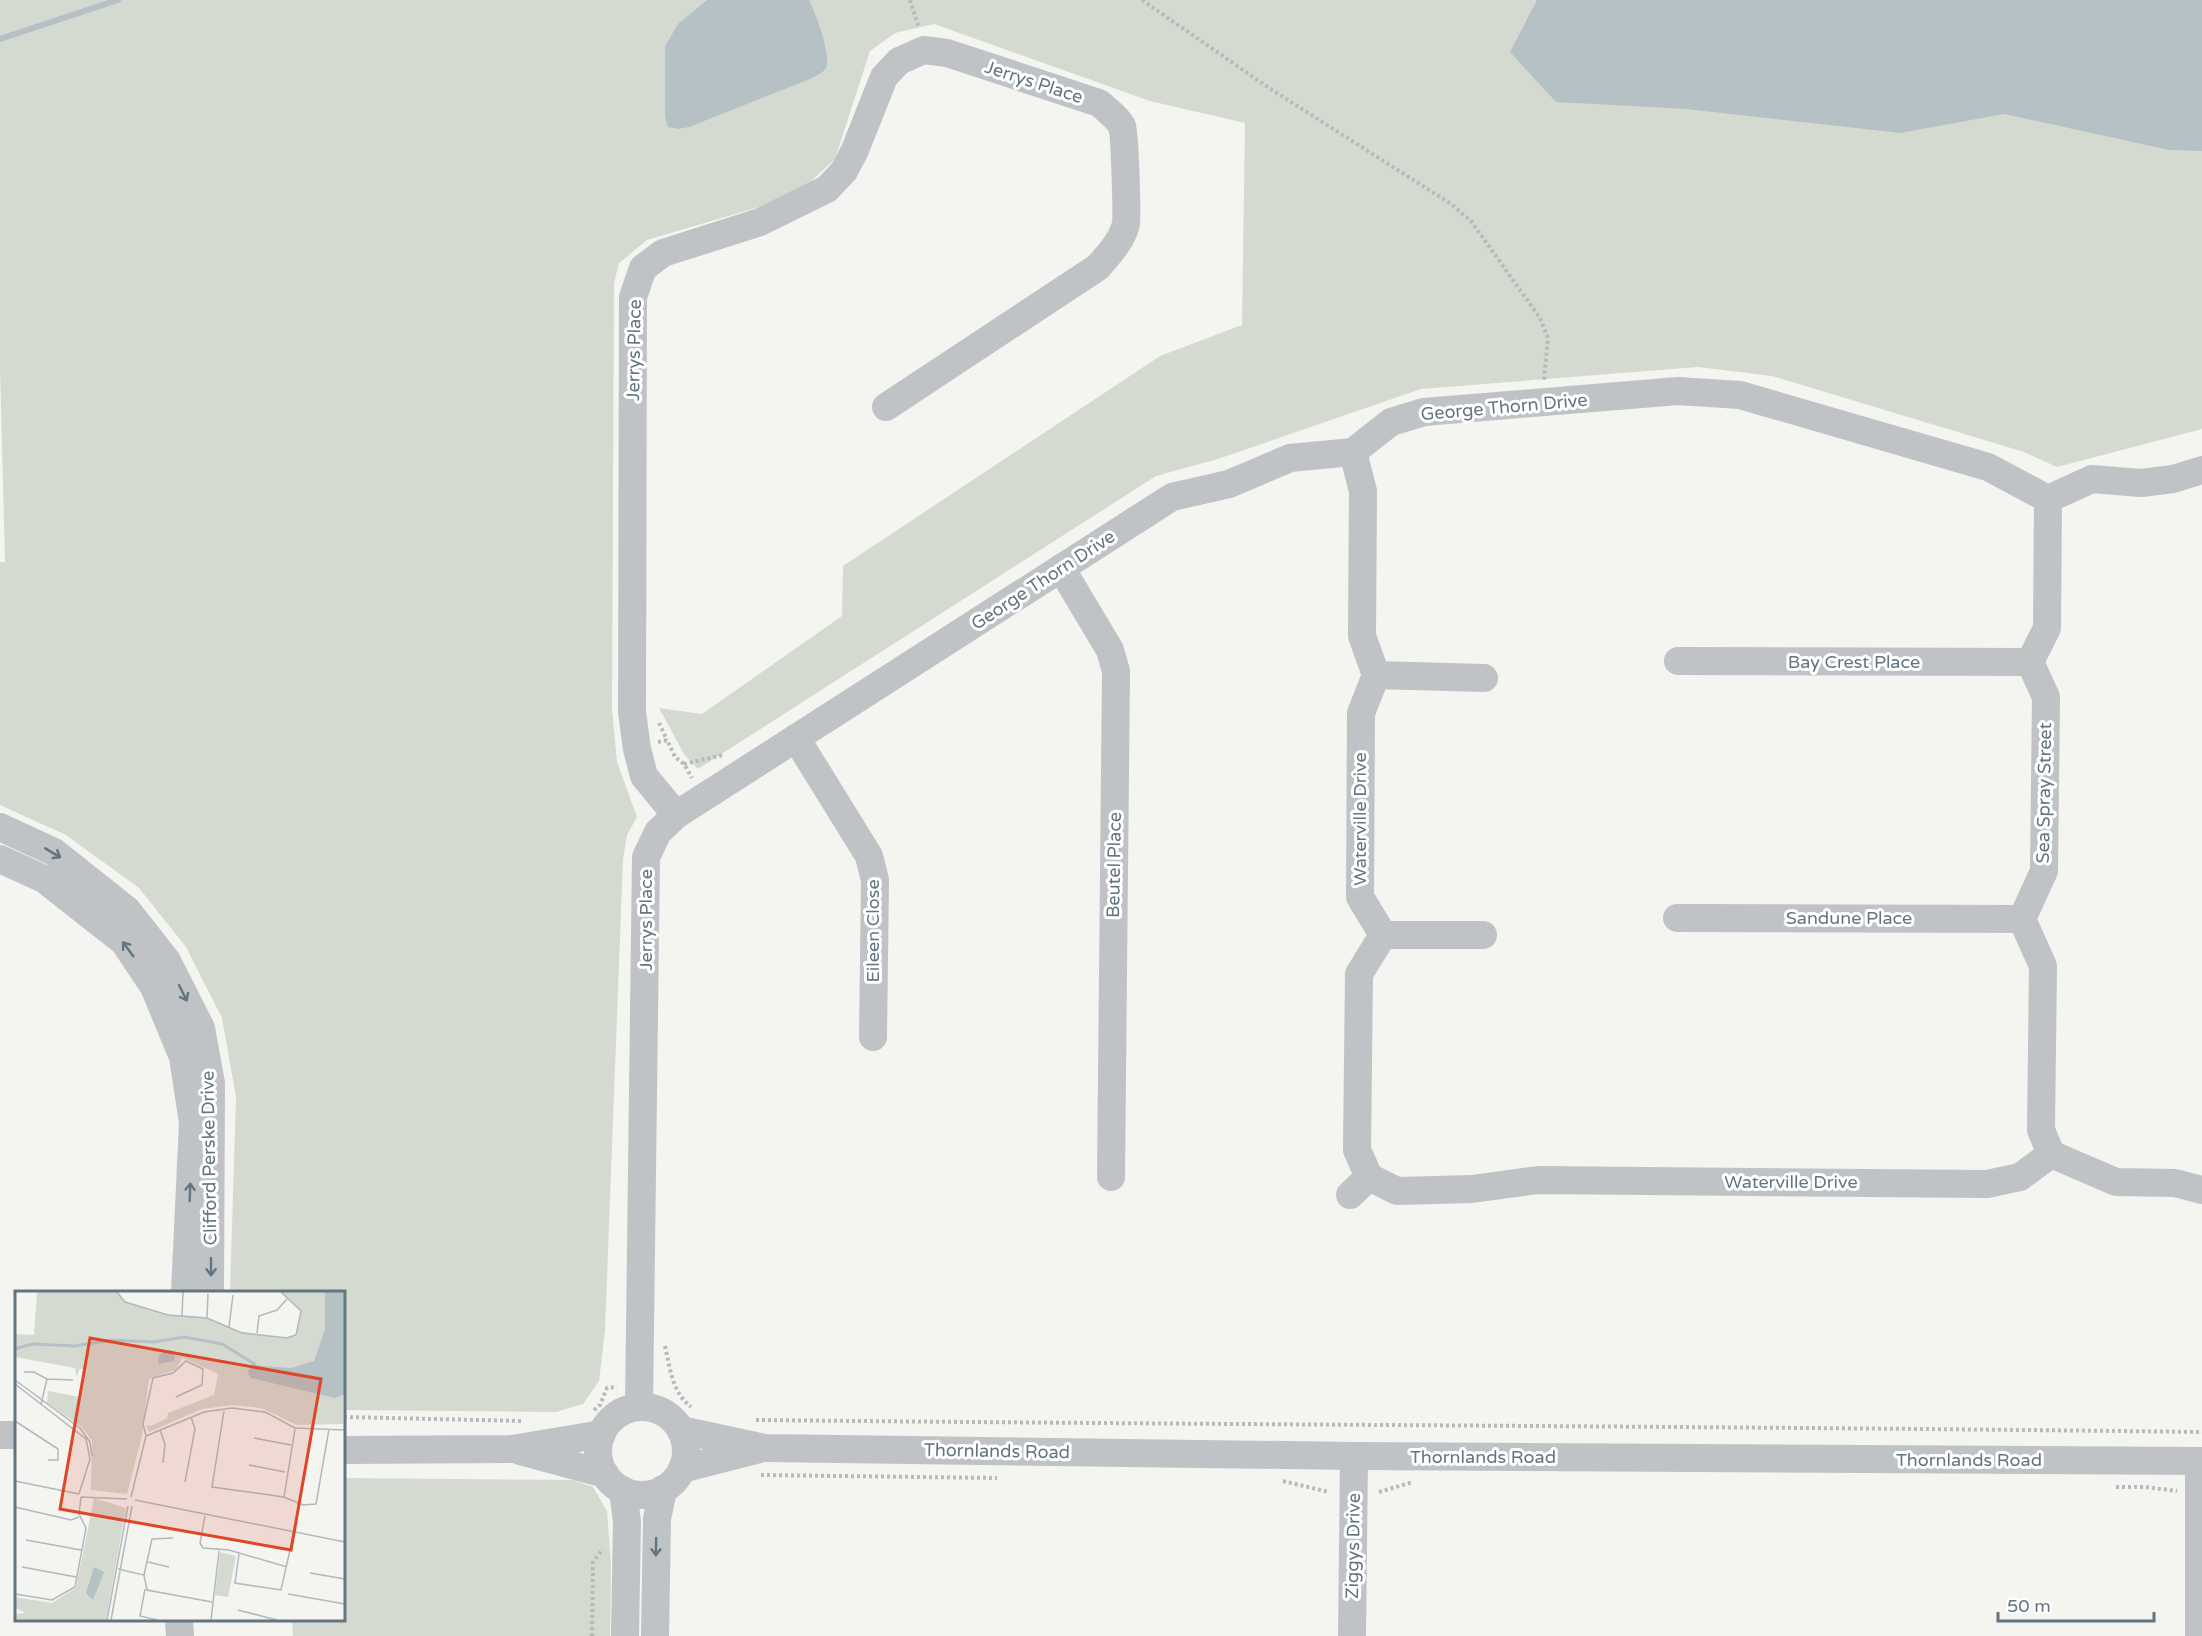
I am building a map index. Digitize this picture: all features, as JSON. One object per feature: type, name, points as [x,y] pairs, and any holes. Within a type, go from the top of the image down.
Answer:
[{"type":"street","name":"Jerrys Place","points":[[639,1397],[646,857],[658,832],[676,815],[644,776],[637,749],[632,712],[633,297],[643,268],[663,253],[760,222],[827,189],[844,171],[855,150],[884,77],[899,61],[924,50],[947,53],[1099,103],[1123,127],[1125,144],[1126,225],[1115,248],[1098,267],[886,407]]},
{"type":"street","name":"George Thorn Drive","points":[[676,815],[1173,497],[1229,484],[1290,458],[1353,452],[1391,422],[1424,412],[1678,391],[1740,395],[1988,467],[2048,499]]},
{"type":"street","points":[[1353,452],[1363,491],[1362,636],[1376,675],[1484,678]]},
{"type":"street","points":[[2030,662],[2046,628],[2048,499],[2092,480],[2141,483],[2173,479],[2202,470]]},
{"type":"street","name":"Beutel Place","points":[[1061,568],[1110,650],[1116,671],[1111,1177]]},
{"type":"street","name":"Bay Crest Place","points":[[1678,661],[2030,662]]},
{"type":"street","name":"Sea Spray Street","points":[[2022,919],[2044,871],[2046,697],[2030,662]]},
{"type":"street","name":"Waterville Drive","points":[[1376,675],[1361,713],[1360,897],[1383,935],[1359,974],[1357,1150],[1360,1186],[1397,1191],[1472,1188],[1538,1180],[1987,1184],[2020,1177],[2051,1154]]},
{"type":"street","name":"Eileen Close","points":[[796,738],[869,856],[875,880],[873,1037]]},
{"type":"street","name":"Clifford Perske Drive","points":[[0,827],[54,852],[127,910],[167,961],[201,1028],[211,1083],[210,1291]]},
{"type":"street","name":"Clifford Perske Drive","points":[[0,858],[44,879],[124,942],[154,987],[183,1057],[193,1123],[185,1291]]},
{"type":"street","name":"Sandune Place","points":[[1677,918],[2022,919]]},
{"type":"street","points":[[2022,919],[2043,966],[2041,1130],[2051,1154],[2116,1182],[2175,1184],[2202,1191]]},
{"type":"street","points":[[1383,935],[1483,935]]},
{"type":"street","points":[[625,1636],[627,1522],[614,1482],[599,1461],[595,1424],[627,1410],[639,1397]]},
{"type":"street","name":"Thornlands Road","points":[[639,1397],[651,1408],[673,1420],[681,1430],[765,1448],[1354,1456],[2201,1461]]},
{"type":"street","name":"Thornlands Road","points":[[345,1450],[512,1449],[595,1424]]},
{"type":"street","points":[[655,1636],[657,1519],[672,1479],[686,1456],[681,1430]]},
{"type":"street","name":"Thornlands Road","points":[[512,1449],[614,1482],[636,1494],[650,1494],[672,1479],[765,1448]]},
{"type":"street","name":"Ziggys Drive","points":[[1352,1636],[1354,1456]]},
{"type":"street","points":[[2199,1636],[2201,1461]]},
{"type":"street","points":[[179,1621],[180,1636]]},
{"type":"path","points":[[1142,0],[1269,88],[1451,204],[1471,221],[1540,318],[1548,338],[1544,384]]},
{"type":"path","points":[[654,714],[667,740]]},
{"type":"path","points":[[595,1424],[607,1388],[639,1397]]},
{"type":"path","points":[[345,1417],[525,1421]]},
{"type":"path","points":[[753,1419],[1138,1424],[1768,1426],[2202,1432]]},
{"type":"path","points":[[756,1475],[1007,1478]]},
{"type":"path","points":[[1282,1481],[1329,1492]]},
{"type":"shaded area","points":[[0,0],[2202,0],[2202,429],[2057,467],[2024,452],[1772,376],[1698,367],[1421,389],[1218,459],[1156,476],[698,769],[684,754],[659,708],[702,714],[842,616],[843,566],[1160,356],[1242,325],[1245,123],[1150,101],[934,24],[895,33],[870,51],[835,159],[806,186],[759,207],[647,240],[619,263],[614,283],[612,709],[617,762],[637,817],[627,835],[623,859],[605,1330],[599,1381],[583,1404],[556,1412],[345,1410],[345,1291],[230,1291],[236,1097],[222,1018],[186,947],[139,888],[66,835],[0,805],[0,562],[5,562],[0,368]]},
{"type":"shaded area","points":[[707,0],[809,0],[819,23],[827,54],[826,68],[823,71],[810,79],[689,127],[678,129],[668,127],[665,117],[665,46],[678,24]]},
{"type":"shaded area","points":[[1537,0],[2202,0],[2202,151],[2169,150],[2004,114],[1900,133],[1686,109],[1556,102],[1510,52]]},
{"type":"shaded area","points":[[345,1478],[573,1480],[593,1487],[607,1511],[611,1564],[610,1636],[293,1636],[292,1621],[345,1621]]},
{"type":"waterway","points":[[0,39],[118,0]]}]
